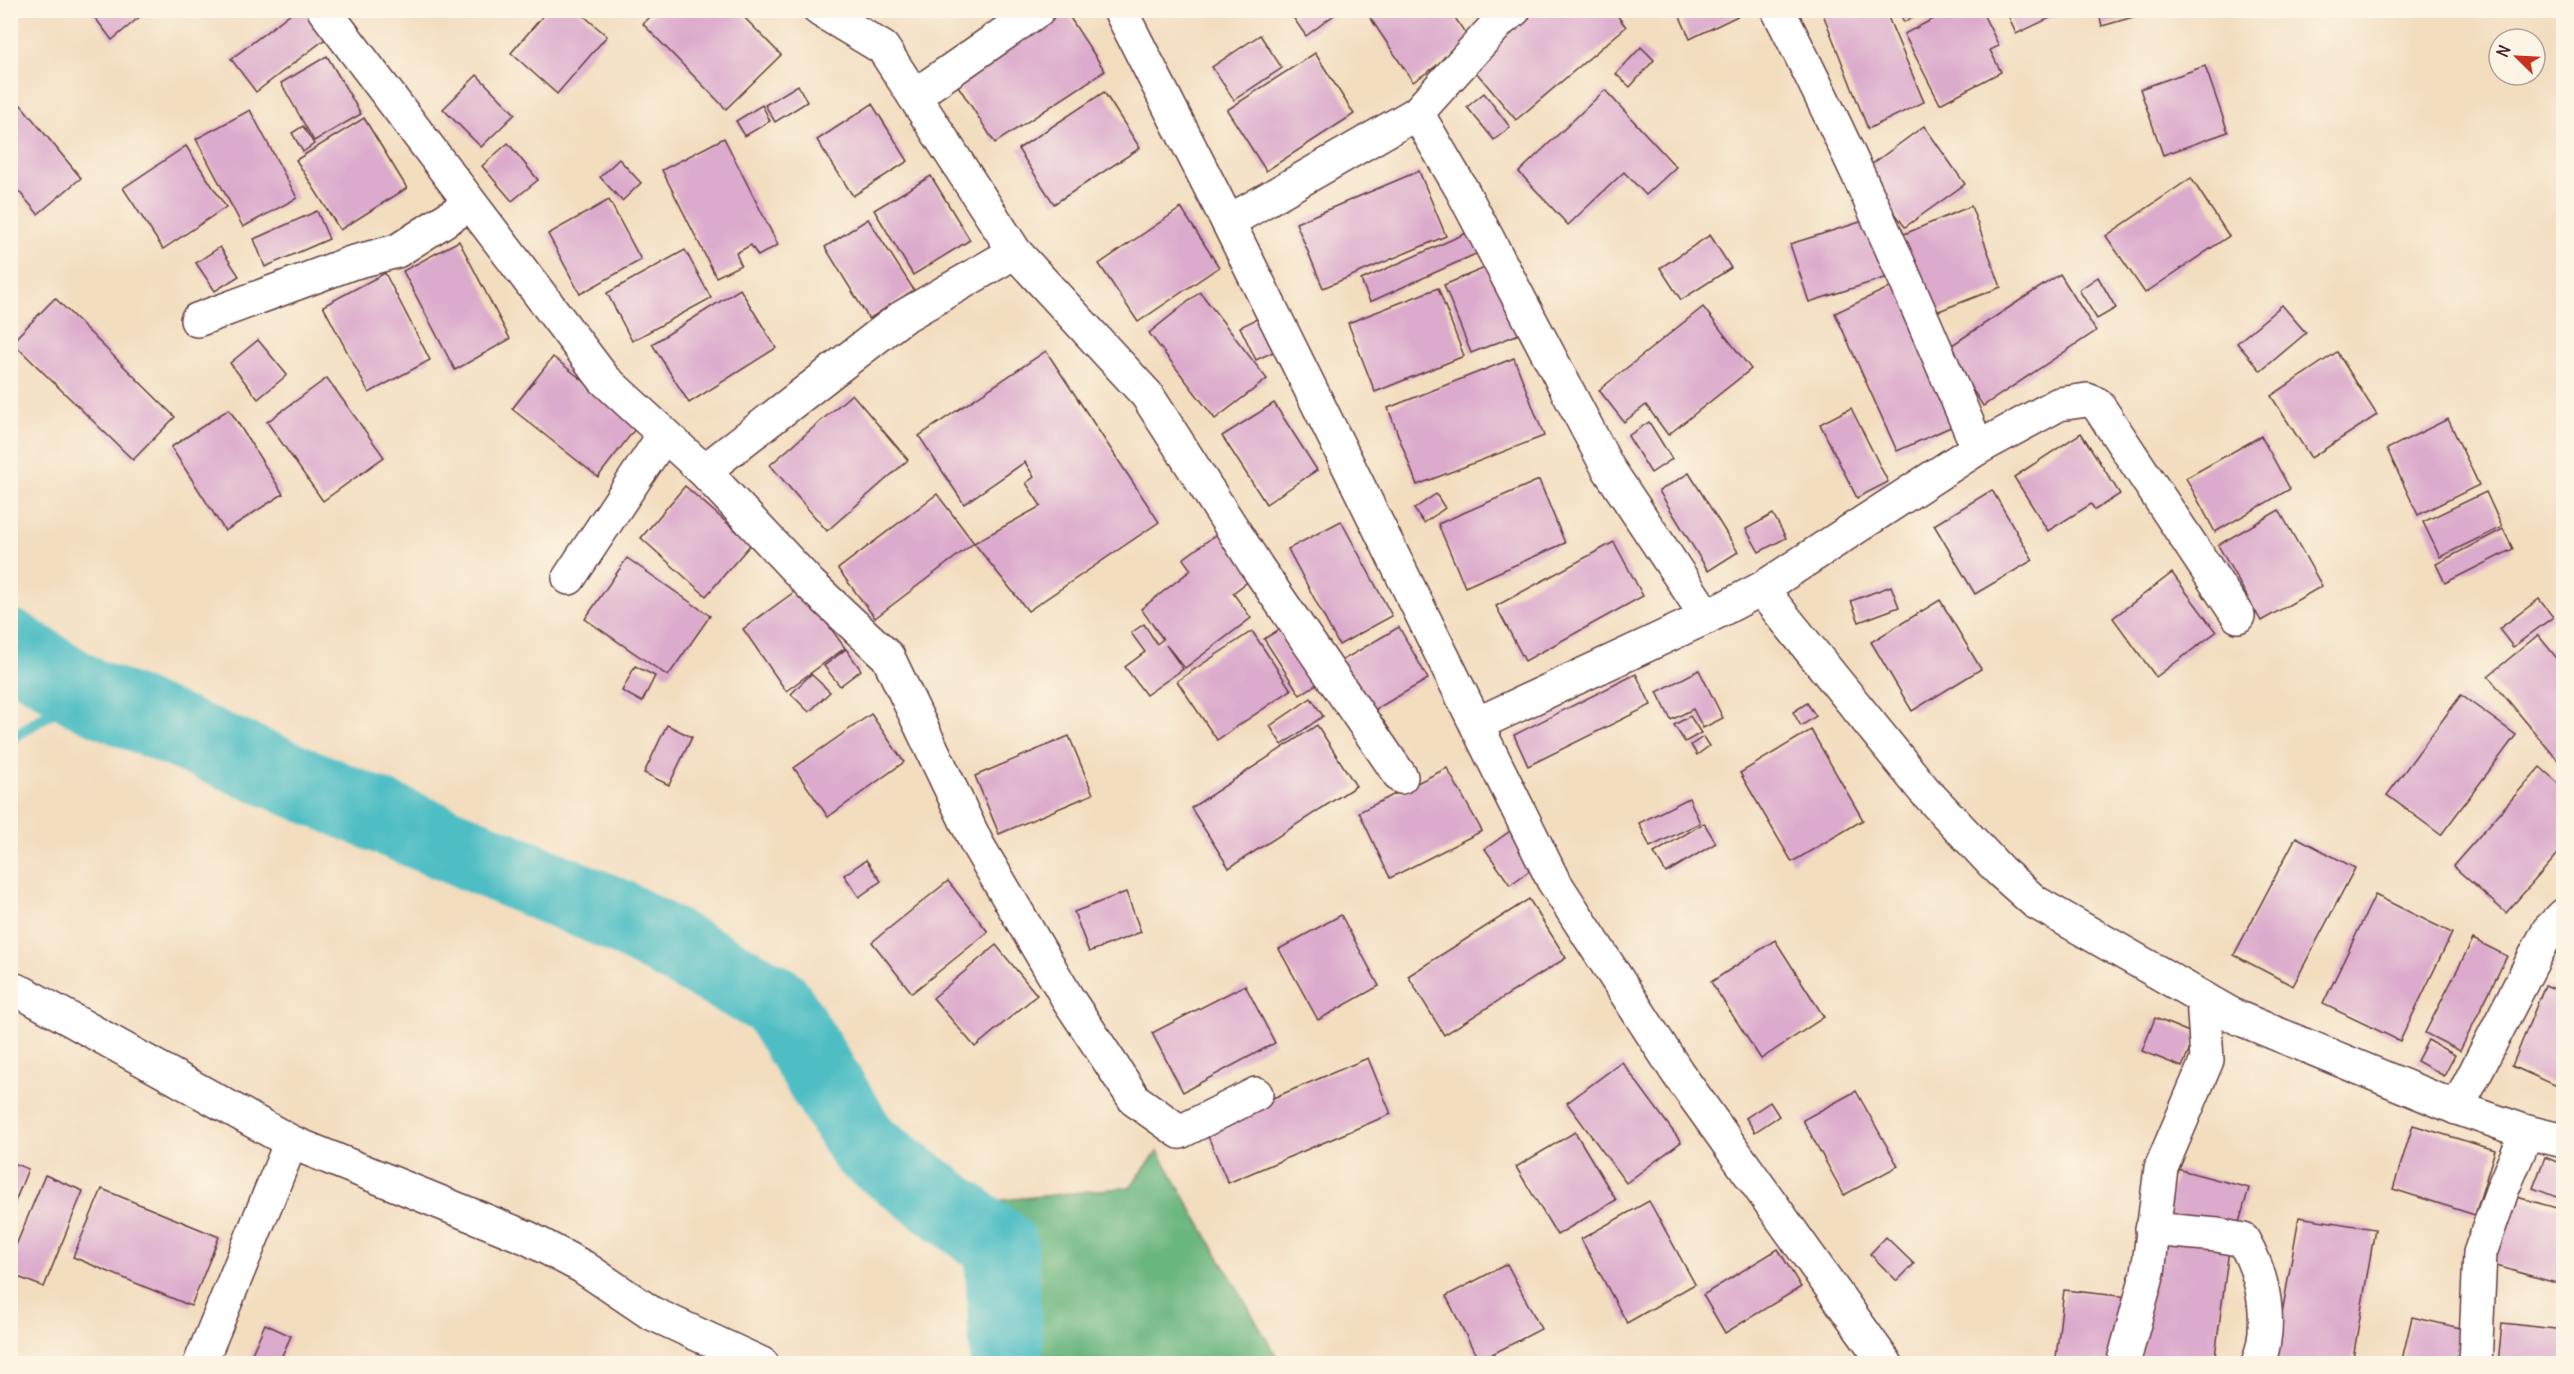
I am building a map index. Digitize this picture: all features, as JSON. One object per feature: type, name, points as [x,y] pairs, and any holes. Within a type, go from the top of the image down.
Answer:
[{"type":"street","points":[[324,10],[604,379],[704,471],[811,585],[888,657],[977,844],[1068,999],[1135,1100],[1180,1132],[1256,1094]]},
{"type":"street","points":[[914,96],[1038,10]]},
{"type":"street","points":[[1120,10],[1228,222],[1553,880],[1677,1072],[1886,1364]]},
{"type":"street","points":[[1228,222],[1417,113],[1501,20],[1514,10]]},
{"type":"street","points":[[1778,10],[1832,116],[1978,448]]},
{"type":"street","points":[[825,12],[883,48],[1015,252],[1147,395],[1257,567],[1401,777]]},
{"type":"street","points":[[1417,113],[1462,190],[1608,468],[1707,617]]},
{"type":"street","points":[[197,321],[351,263],[397,251],[471,204]]},
{"type":"street","points":[[704,471],[901,318],[1015,252]]},
{"type":"street","points":[[1477,724],[1707,617],[1761,589],[1978,448],[2060,404],[2087,400],[2097,404],[2238,616]]},
{"type":"street","points":[[569,578],[664,435]]},
{"type":"street","points":[[1761,589],[1923,789],[2000,871],[2035,902],[2236,1017],[2457,1108],[2528,1132],[2564,1141]]},
{"type":"street","points":[[2457,1108],[2548,931],[2564,915]]},
{"type":"street","points":[[10,988],[291,1142],[528,1238],[583,1267],[651,1313],[762,1364]]},
{"type":"street","points":[[2123,1364],[2148,1272],[2161,1168],[2207,1060],[2203,998]]},
{"type":"street","points":[[2475,1364],[2480,1253],[2503,1188],[2528,1132]]},
{"type":"street","points":[[200,1364],[291,1142]]},
{"type":"street","points":[[2152,1229],[2217,1235],[2243,1240],[2254,1260],[2266,1307],[2258,1364]]},
{"type":"green space","points":[[1158,1151],[1280,1363],[1011,1363],[994,1201],[1130,1187]]},
{"type":"building","points":[[89,10],[148,10],[112,40]]},
{"type":"building","points":[[295,10],[309,10],[329,36],[256,92],[231,59]]},
{"type":"building","points":[[548,10],[577,10],[607,36],[557,94],[511,53]]},
{"type":"building","points":[[657,10],[737,10],[781,55],[726,109],[643,24]]},
{"type":"building","points":[[1048,10],[1065,10],[1105,71],[995,143],[951,75]]},
{"type":"building","points":[[1299,10],[1331,10],[1334,15],[1306,36],[1292,16]]},
{"type":"building","points":[[1365,10],[1450,10],[1471,42],[1413,82]]},
{"type":"building","points":[[1537,10],[1613,10],[1626,27],[1516,120],[1471,66]]},
{"type":"building","points":[[1677,10],[1750,10],[1690,39]]},
{"type":"building","points":[[1832,10],[1885,10],[1924,102],[1868,129],[1823,14]]},
{"type":"building","points":[[1898,10],[1926,10],[1904,22]]},
{"type":"building","points":[[1951,10],[1981,10],[1999,46],[1990,50],[2001,72],[1940,104],[1904,34]]},
{"type":"building","points":[[2006,10],[2067,10],[2016,34]]},
{"type":"building","points":[[2098,10],[2154,10],[2154,11],[2102,26]]},
{"type":"building","points":[[1260,35],[1282,68],[1234,100],[1212,67]]},
{"type":"building","points":[[1641,47],[1654,60],[1630,87],[1616,74]]},
{"type":"building","points":[[1315,53],[1354,114],[1266,171],[1227,110]]},
{"type":"building","points":[[327,56],[361,114],[314,141],[281,83]]},
{"type":"building","points":[[2205,66],[2228,132],[2163,155],[2140,89]]},
{"type":"building","points":[[477,75],[515,114],[481,147],[443,109]]},
{"type":"building","points":[[798,85],[807,102],[775,122],[765,105]]},
{"type":"building","points":[[1605,90],[1676,167],[1646,195],[1624,172],[1568,225],[1519,172]]},
{"type":"building","points":[[1104,92],[1140,148],[1054,204],[1018,149]]},
{"type":"building","points":[[1484,93],[1510,127],[1494,140],[1467,107]]},
{"type":"building","points":[[872,104],[908,161],[853,196],[817,140]]},
{"type":"building","points":[[21,105],[81,178],[38,214],[10,181],[10,114]]},
{"type":"building","points":[[762,105],[770,121],[745,136],[736,121]]},
{"type":"building","points":[[250,110],[297,198],[243,227],[196,139]]},
{"type":"building","points":[[364,118],[407,188],[340,230],[296,160]]},
{"type":"building","points":[[303,126],[314,144],[303,152],[292,133]]},
{"type":"building","points":[[1924,126],[1965,184],[1905,227],[1864,170]]},
{"type":"building","points":[[724,138],[778,245],[758,256],[751,245],[736,253],[741,265],[716,277],[662,170]]},
{"type":"building","points":[[508,143],[538,180],[512,201],[482,166]]},
{"type":"building","points":[[186,146],[226,207],[163,249],[123,188]]},
{"type":"building","points":[[619,159],[641,183],[622,201],[600,177]]},
{"type":"building","points":[[1419,171],[1446,236],[1323,288],[1296,223]]},
{"type":"building","points":[[931,176],[970,240],[913,275],[874,210]]},
{"type":"building","points":[[2191,178],[2229,236],[2145,293],[2106,236]]},
{"type":"building","points":[[609,200],[641,260],[580,294],[548,234]]},
{"type":"building","points":[[1971,206],[2001,287],[1931,314],[1902,235]]},
{"type":"building","points":[[1181,208],[1219,267],[1138,322],[1099,264]]},
{"type":"building","points":[[317,211],[329,239],[265,267],[254,239]]},
{"type":"building","points":[[1873,218],[1891,276],[1809,302],[1790,244]]},
{"type":"building","points":[[868,219],[914,290],[869,319],[825,247]]},
{"type":"building","points":[[1471,231],[1480,252],[1370,302],[1361,280]]},
{"type":"building","points":[[1710,235],[1731,268],[1681,300],[1660,268]]},
{"type":"building","points":[[459,241],[510,339],[455,370],[403,271]]},
{"type":"building","points":[[220,247],[239,276],[215,291],[196,263]]},
{"type":"building","points":[[685,250],[711,298],[632,341],[607,293]]},
{"type":"building","points":[[1492,265],[1519,334],[1471,353],[1444,285]]},
{"type":"building","points":[[385,273],[430,360],[369,393],[323,306]]},
{"type":"building","points":[[2060,274],[2096,331],[1983,406],[1946,349]]},
{"type":"building","points":[[2098,277],[2116,308],[2097,319],[2079,290]]},
{"type":"building","points":[[1901,282],[1964,421],[1897,451],[1835,313]]},
{"type":"building","points":[[1438,288],[1464,356],[1375,392],[1348,323]]},
{"type":"building","points":[[740,289],[776,348],[689,403],[652,344]]},
{"type":"building","points":[[1200,292],[1267,379],[1215,419],[1149,333]]},
{"type":"building","points":[[55,298],[175,417],[133,460],[12,342]]},
{"type":"building","points":[[2282,305],[2306,333],[2261,371],[2237,343]]},
{"type":"building","points":[[1703,307],[1751,369],[1668,435],[1646,405],[1624,422],[1599,390]]},
{"type":"building","points":[[1259,318],[1275,351],[1256,360],[1240,327]]},
{"type":"building","points":[[258,340],[287,375],[258,399],[230,363]]},
{"type":"building","points":[[1046,351],[1159,522],[1028,611],[974,543],[1041,506],[1026,483],[1034,477],[1025,462],[964,504],[919,436]]},
{"type":"building","points":[[2337,352],[2377,415],[2311,458],[2271,396]]},
{"type":"building","points":[[553,357],[639,424],[598,477],[512,409]]},
{"type":"building","points":[[1514,358],[1544,436],[1417,485],[1388,408]]},
{"type":"building","points":[[327,378],[384,457],[323,501],[267,422]]},
{"type":"building","points":[[852,394],[908,460],[827,531],[770,465]]},
{"type":"building","points":[[1274,403],[1317,470],[1266,504],[1222,436]]},
{"type":"building","points":[[1851,408],[1888,482],[1857,498],[1820,424]]},
{"type":"building","points":[[229,409],[283,494],[225,531],[171,447]]},
{"type":"building","points":[[2448,419],[2479,485],[2418,515],[2387,449]]},
{"type":"building","points":[[1649,422],[1672,459],[1651,473],[1628,436]]},
{"type":"building","points":[[2081,433],[2120,494],[2095,510],[2091,504],[2048,531],[2014,477]]},
{"type":"building","points":[[2261,436],[2290,489],[2215,532],[2186,478]]},
{"type":"building","points":[[1689,473],[1738,552],[1708,571],[1659,491]]},
{"type":"building","points":[[1539,480],[1565,543],[1465,587],[1438,524]]},
{"type":"building","points":[[685,486],[751,544],[706,596],[641,538]]},
{"type":"building","points":[[1992,490],[2033,560],[1975,594],[1934,525]]},
{"type":"building","points":[[2486,492],[2502,527],[2440,557],[2423,522]]},
{"type":"building","points":[[937,494],[974,543],[875,618],[838,569]]},
{"type":"building","points":[[1436,494],[1445,508],[1424,523],[1414,509]]},
{"type":"building","points":[[2279,510],[2322,586],[2261,621],[2218,545]]},
{"type":"building","points":[[1773,514],[1786,538],[1759,552],[1746,529]]},
{"type":"building","points":[[1341,521],[1392,616],[1339,645],[1288,549]]},
{"type":"building","points":[[2503,529],[2513,549],[2445,583],[2436,564]]},
{"type":"building","points":[[1221,531],[1254,577],[1233,593],[1251,618],[1185,668],[1166,645],[1183,669],[1146,695],[1125,667],[1145,652],[1131,633],[1144,624],[1157,644],[1163,639],[1141,609],[1191,570],[1183,559]]},
{"type":"building","points":[[1614,542],[1643,596],[1525,661],[1496,606]]},
{"type":"building","points":[[627,558],[710,616],[668,676],[585,619]]},
{"type":"building","points":[[2172,573],[2216,632],[2156,677],[2113,618]]},
{"type":"building","points":[[1891,586],[1899,607],[1859,622],[1851,601]]},
{"type":"building","points":[[801,587],[845,648],[786,691],[743,629]]},
{"type":"building","points":[[2539,599],[2553,617],[2513,647],[2499,629]]},
{"type":"building","points":[[1940,600],[1981,669],[1912,711],[1871,642]]},
{"type":"building","points":[[1286,625],[1321,681],[1300,695],[1264,639]]},
{"type":"building","points":[[1399,627],[1428,679],[1371,712],[1341,661]]},
{"type":"building","points":[[1252,631],[1291,690],[1217,740],[1177,681]]},
{"type":"building","points":[[2538,635],[2564,667],[2564,768],[2488,676]]},
{"type":"building","points":[[846,649],[861,670],[840,686],[824,666]]},
{"type":"building","points":[[635,666],[655,676],[642,702],[622,691]]},
{"type":"building","points":[[1699,670],[1723,718],[1703,728],[1693,709],[1671,720],[1657,692]]},
{"type":"building","points":[[811,674],[830,692],[809,712],[791,694]]},
{"type":"building","points":[[1636,674],[1651,705],[1528,766],[1514,735]]},
{"type":"building","points":[[2461,695],[2516,735],[2441,835],[2387,795]]},
{"type":"building","points":[[1311,698],[1323,716],[1282,745],[1270,726]]},
{"type":"building","points":[[1807,703],[1816,716],[1801,726],[1793,712]]},
{"type":"building","points":[[871,714],[904,762],[828,817],[794,768]]},
{"type":"building","points":[[1690,716],[1701,733],[1685,742],[1674,725]]},
{"type":"building","points":[[667,725],[692,737],[669,785],[644,773]]},
{"type":"building","points":[[1317,725],[1356,786],[1229,868],[1191,808]]},
{"type":"building","points":[[1811,730],[1863,820],[1792,862],[1740,773]]},
{"type":"building","points":[[1069,736],[1093,794],[999,834],[975,776]]},
{"type":"building","points":[[1703,737],[1709,746],[1697,755],[1691,745]]},
{"type":"building","points":[[2540,767],[2564,788],[2564,847],[2506,913],[2453,866]]},
{"type":"building","points":[[1447,768],[1482,831],[1390,878],[1359,812]]},
{"type":"building","points":[[1689,798],[1700,823],[1650,847],[1639,823]]},
{"type":"building","points":[[1704,823],[1716,843],[1666,873],[1654,853]]},
{"type":"building","points":[[1513,829],[1537,865],[1510,885],[1485,849]]},
{"type":"building","points":[[2296,837],[2355,868],[2293,986],[2234,955]]},
{"type":"building","points":[[866,860],[881,881],[859,897],[844,875]]},
{"type":"building","points":[[948,881],[988,932],[912,993],[872,942]]},
{"type":"building","points":[[1126,892],[1141,932],[1089,952],[1074,912]]},
{"type":"building","points":[[2375,895],[2452,933],[2400,1041],[2323,1004]]},
{"type":"building","points":[[1529,899],[1566,958],[1444,1035],[1408,976]]},
{"type":"building","points":[[1341,915],[1379,986],[1318,1020],[1279,949]]},
{"type":"building","points":[[2473,939],[2507,956],[2460,1051],[2425,1033]]},
{"type":"building","points":[[1775,940],[1824,1017],[1761,1059],[1711,982]]},
{"type":"building","points":[[996,945],[1037,995],[975,1047],[933,998]]},
{"type":"building","points":[[1245,985],[1275,1043],[1183,1092],[1152,1033]]},
{"type":"building","points":[[2545,985],[2564,993],[2564,1089],[2512,1066]]},
{"type":"building","points":[[2155,1018],[2196,1035],[2182,1067],[2142,1051]]},
{"type":"building","points":[[2428,1040],[2455,1055],[2444,1076],[2417,1061]]},
{"type":"building","points":[[1368,1058],[1391,1114],[1228,1183],[1204,1127]]},
{"type":"building","points":[[1622,1062],[1681,1142],[1626,1183],[1567,1103]]},
{"type":"building","points":[[1856,1091],[1898,1166],[1844,1195],[1803,1120]]},
{"type":"building","points":[[1770,1102],[1779,1116],[1755,1132],[1746,1118]]},
{"type":"building","points":[[2413,1125],[2495,1150],[2475,1215],[2393,1189]]},
{"type":"building","points":[[1575,1132],[1616,1200],[1557,1235],[1516,1167]]},
{"type":"building","points":[[2545,1157],[2564,1165],[2564,1200],[2533,1188]]},
{"type":"building","points":[[10,1162],[28,1169],[11,1212],[10,1212]]},
{"type":"building","points":[[2177,1169],[2249,1188],[2236,1233],[2165,1214]]},
{"type":"building","points":[[45,1175],[83,1191],[44,1287],[10,1274],[10,1260]]},
{"type":"building","points":[[102,1189],[219,1237],[191,1306],[73,1257]]},
{"type":"building","points":[[2506,1194],[2564,1210],[2563,1285],[2486,1263]]},
{"type":"building","points":[[1649,1201],[1695,1284],[1627,1323],[1581,1239]]},
{"type":"building","points":[[2299,1217],[2375,1229],[2352,1364],[2300,1364],[2274,1359]]},
{"type":"building","points":[[2159,1233],[2230,1242],[2214,1364],[2141,1364]]},
{"type":"building","points":[[1886,1237],[1914,1264],[1897,1281],[1870,1254]]},
{"type":"building","points":[[1778,1249],[1801,1287],[1725,1333],[1703,1295]]},
{"type":"building","points":[[1507,1264],[1541,1329],[1479,1361],[1446,1296]]},
{"type":"building","points":[[2064,1290],[2128,1297],[2109,1364],[2056,1358]]},
{"type":"building","points":[[2412,1317],[2465,1329],[2458,1364],[2401,1364]]},
{"type":"building","points":[[2502,1323],[2564,1330],[2564,1364],[2498,1364]]},
{"type":"building","points":[[265,1324],[291,1336],[278,1364],[266,1364],[251,1356]]},
{"type":"waterway","points":[[10,646],[83,692],[616,915],[776,1002],[864,1146],[1001,1246],[1007,1364]]},
{"type":"waterway","points":[[10,739],[83,692]]}]
